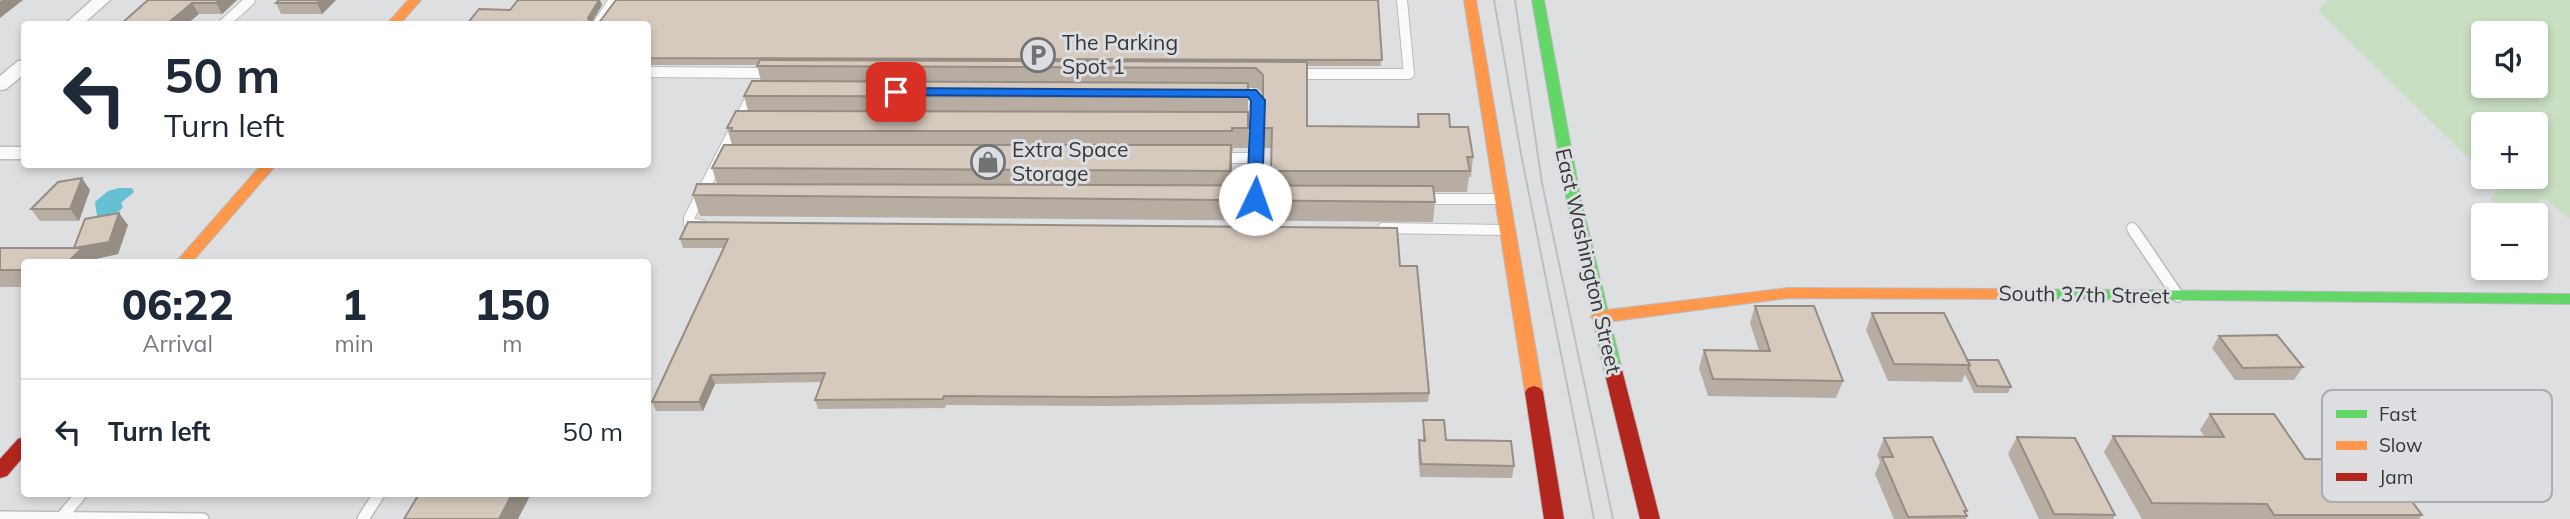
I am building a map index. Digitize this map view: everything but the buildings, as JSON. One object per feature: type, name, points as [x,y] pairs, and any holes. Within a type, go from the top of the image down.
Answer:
[{"type":"main road","points":[[396,21],[415,0]]},
{"type":"main road","points":[[1470,0],[1500,199],[1555,519]]},
{"type":"main road","name":"East Washington Street","points":[[1538,0],[1558,123],[1600,317],[1650,519]]},
{"type":"main road","points":[[187,259],[266,168]]},
{"type":"main road","name":"South 37th Street","points":[[1600,317],[1714,299],[1815,292],[2570,299]]},
{"type":"main road","points":[[0,471],[21,451]]},
{"type":"street","points":[[77,21],[102,0]]},
{"type":"street","points":[[0,85],[21,68]]},
{"type":"street","points":[[0,153],[21,153]]},
{"type":"lane","points":[[227,21],[250,0]]},
{"type":"lane","points":[[599,21],[614,0]]},
{"type":"lane","points":[[1285,74],[1409,74],[1402,0]]},
{"type":"lane","points":[[651,72],[786,73]]},
{"type":"lane","points":[[709,225],[689,223],[688,218],[749,96],[762,92]]},
{"type":"lane","points":[[1217,93],[1256,95],[1258,100],[1255,199]]},
{"type":"lane","points":[[736,123],[750,123]]},
{"type":"lane","points":[[1244,124],[1257,124]]},
{"type":"lane","points":[[718,158],[732,158]]},
{"type":"lane","points":[[1201,158],[1256,158]]},
{"type":"lane","points":[[699,196],[713,196]]},
{"type":"lane","points":[[1241,199],[1268,199]]},
{"type":"lane","points":[[1416,199],[1500,199]]},
{"type":"lane","points":[[1377,228],[1506,230]]},
{"type":"lane","points":[[2132,228],[2178,296]]},
{"type":"lane","points":[[62,517],[79,497]]},
{"type":"lane","points":[[363,519],[377,497]]},
{"type":"lane","points":[[0,517],[203,519]]},
{"type":"green space","points":[[2328,0],[2570,0],[2570,219],[2546,200],[2539,199],[2537,203],[2498,203],[2490,200],[2498,189],[2548,189],[2548,112],[2471,112],[2471,160],[2318,11]]},
{"type":"water","points":[[132,188],[134,192],[121,203],[123,207],[118,212],[97,216],[95,202],[108,191]]},
{"type":"tram line","points":[[1494,0],[1521,154],[1594,519]]},
{"type":"tram line","points":[[1515,0],[1542,183],[1613,519]]},
{"type":"traffic: fast","points":[[1538,0],[1573,196],[1613,370]]},
{"type":"traffic: fast","points":[[2014,294],[2570,299]]},
{"type":"traffic: slow","points":[[396,21],[415,0]]},
{"type":"traffic: slow","points":[[1470,0],[1534,392]]},
{"type":"traffic: slow","points":[[187,259],[266,168]]},
{"type":"traffic: slow","points":[[1599,317],[1788,293],[2014,294]]},
{"type":"traffic: jam","points":[[1613,370],[1650,519]]},
{"type":"traffic: jam","points":[[1534,392],[1554,519]]},
{"type":"traffic: jam","points":[[0,471],[21,447]]},
{"type":"place","name":"The Parking Spot 1","points":[[1038,55]]},
{"type":"place","name":"Extra Space Storage","points":[[988,162]]},
{"type":"route","points":[[896,92],[1251,93],[1256,95],[1258,100],[1255,199]]}]
